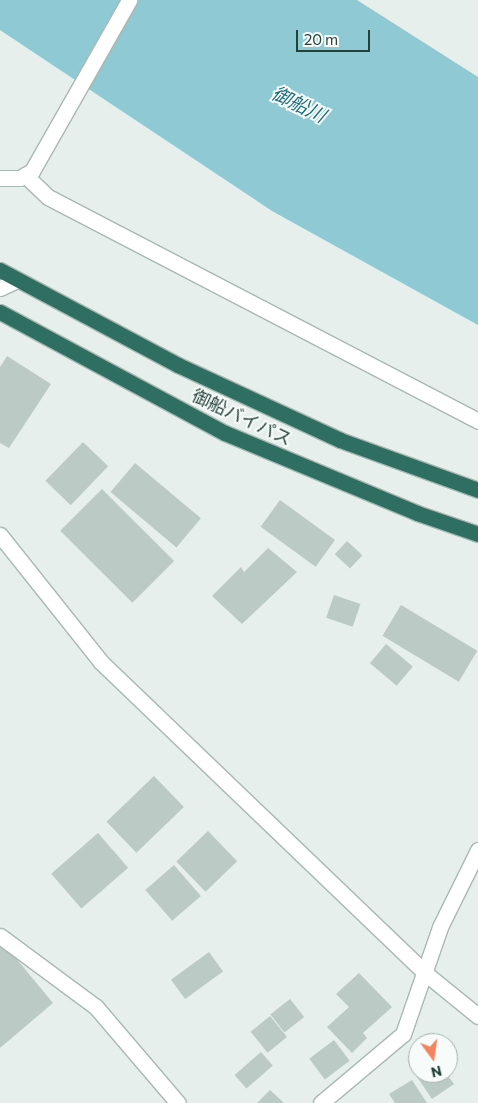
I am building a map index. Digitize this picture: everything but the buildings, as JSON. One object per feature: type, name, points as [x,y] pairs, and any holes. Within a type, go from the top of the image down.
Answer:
[{"type":"highway","name":"御船バイパス","points":[[0,270],[178,366],[340,440],[478,490]]},
{"type":"highway","name":"御船バイパス","points":[[0,312],[225,433],[417,513],[478,534]]},
{"type":"street","points":[[0,178],[25,175],[40,159],[129,0]]},
{"type":"street","points":[[25,175],[48,197],[478,421]]},
{"type":"street","points":[[0,288],[17,280]]},
{"type":"street","points":[[0,535],[102,662],[425,974],[478,1016]]},
{"type":"street","points":[[321,1103],[403,1034],[440,927],[478,850]]},
{"type":"street","points":[[0,936],[96,1008],[178,1103]]},
{"type":"water","name":"御船川","points":[[0,0],[357,0],[478,77],[478,325],[272,211],[0,30]]}]
